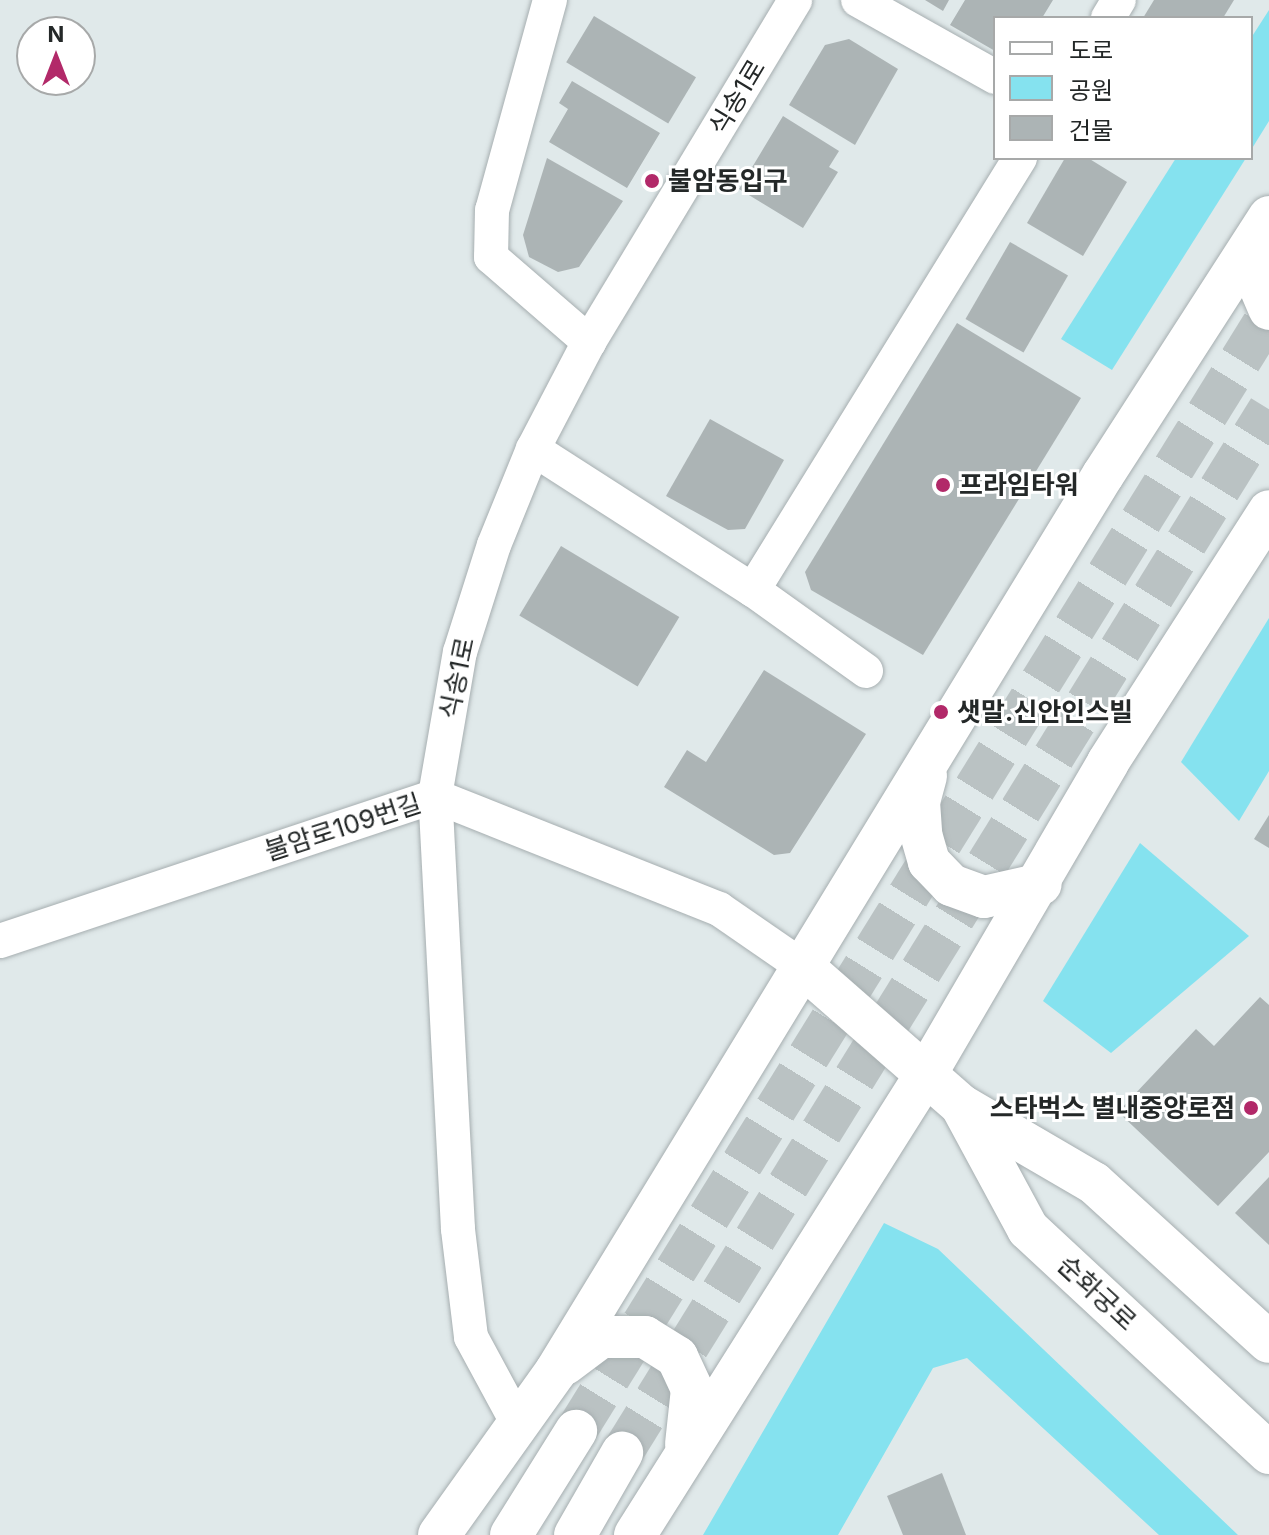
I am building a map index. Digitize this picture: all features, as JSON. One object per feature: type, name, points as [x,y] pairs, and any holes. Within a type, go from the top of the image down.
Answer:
[{"type":"street","points":[[550,0],[492,210],[491,257],[589,342]]},
{"type":"street","name":"식송1로","points":[[518,1424],[471,1337],[458,1229],[435,796],[460,652],[494,545],[533,449],[589,342],[795,0]]},
{"type":"street","points":[[858,0],[993,76]]},
{"type":"street","points":[[753,590],[1019,160]]},
{"type":"street","points":[[1264,225],[1254,273],[1269,309]]},
{"type":"street","points":[[439,1535],[556,1371],[928,768],[1103,475],[1264,225]]},
{"type":"street","points":[[533,449],[753,590],[866,671]]},
{"type":"street","points":[[635,1535],[685,1450],[926,1074],[1041,884],[1108,762],[1269,511]]},
{"type":"street","points":[[928,768],[919,802],[929,862],[951,885],[984,897],[1013,894],[1041,884]]},
{"type":"street","name":"불암로109번길","points":[[0,941],[435,796],[719,909],[803,967]]},
{"type":"street","name":"순화궁로","points":[[803,967],[962,1106],[1094,1183],[1269,1342]]},
{"type":"street","name":"순화궁로","points":[[962,1106],[1028,1229],[1269,1453]]},
{"type":"street","points":[[556,1371],[601,1337],[645,1337],[677,1357],[692,1389],[685,1450]]},
{"type":"street","points":[[511,1535],[576,1431]]},
{"type":"street","points":[[575,1535],[622,1453]]},
{"type":"green space","points":[[1269,10],[1269,121],[1253,147],[1253,35]]},
{"type":"green space","points":[[1175,160],[1245,160],[1112,370],[1061,339]]},
{"type":"green space","points":[[1269,618],[1269,771],[1239,821],[1181,762]]},
{"type":"green space","points":[[1140,843],[1249,936],[1111,1053],[1043,1001]]},
{"type":"green space","points":[[884,1223],[938,1249],[1238,1535],[1159,1535],[967,1358],[933,1368],[838,1535],[703,1535]]},
{"type":"building","points":[[925,0],[949,0],[943,11]]},
{"type":"building","points":[[965,0],[1053,0],[1043,16],[993,16],[993,50],[950,25]]},
{"type":"building","points":[[1154,0],[1234,0],[1224,16],[1144,16]]},
{"type":"building","points":[[594,16],[696,77],[668,124],[566,62]]},
{"type":"building","points":[[849,39],[898,69],[855,145],[789,105],[825,45]]},
{"type":"building","points":[[572,81],[660,133],[627,188],[549,142],[568,109],[559,103]]},
{"type":"building","points":[[783,116],[839,151],[829,167],[838,172],[803,228],[739,189]]},
{"type":"building","points":[[547,158],[623,201],[579,267],[558,272],[529,257],[523,235]]},
{"type":"building","points":[[1064,160],[1091,160],[1127,182],[1083,256],[1027,223]]},
{"type":"building","points":[[1010,242],[1068,276],[1024,353],[966,319]]},
{"type":"building","name":"프라임타워","points":[[957,323],[1081,398],[923,655],[811,590],[805,572]]},
{"type":"building","points":[[710,419],[784,460],[745,529],[728,530],[666,496]]},
{"type":"building","points":[[561,546],[679,617],[638,687],[519,615]]},
{"type":"building","points":[[764,670],[866,734],[790,853],[774,855],[664,787],[687,750],[706,762]]},
{"type":"building","points":[[1269,815],[1269,848],[1254,839]]},
{"type":"building","points":[[1260,997],[1269,1005],[1269,1152],[1218,1206],[1118,1112],[1196,1029],[1214,1046]]},
{"type":"building","points":[[1269,1177],[1269,1245],[1235,1213]]},
{"type":"building","points":[[942,1473],[966,1535],[903,1535],[887,1496]]},
{"type":"tunnel","points":[[576,1431],[1269,314]]},
{"type":"tunnel","points":[[622,1453],[1269,409]]},
{"type":"place","name":"불암동입구","points":[[652,181]]},
{"type":"place","name":"프라임타워","points":[[943,485]]},
{"type":"place","name":"샛말.신안인스빌","points":[[941,712]]},
{"type":"place","name":"스타벅스 별내중앙로점","points":[[1251,1108]]}]
